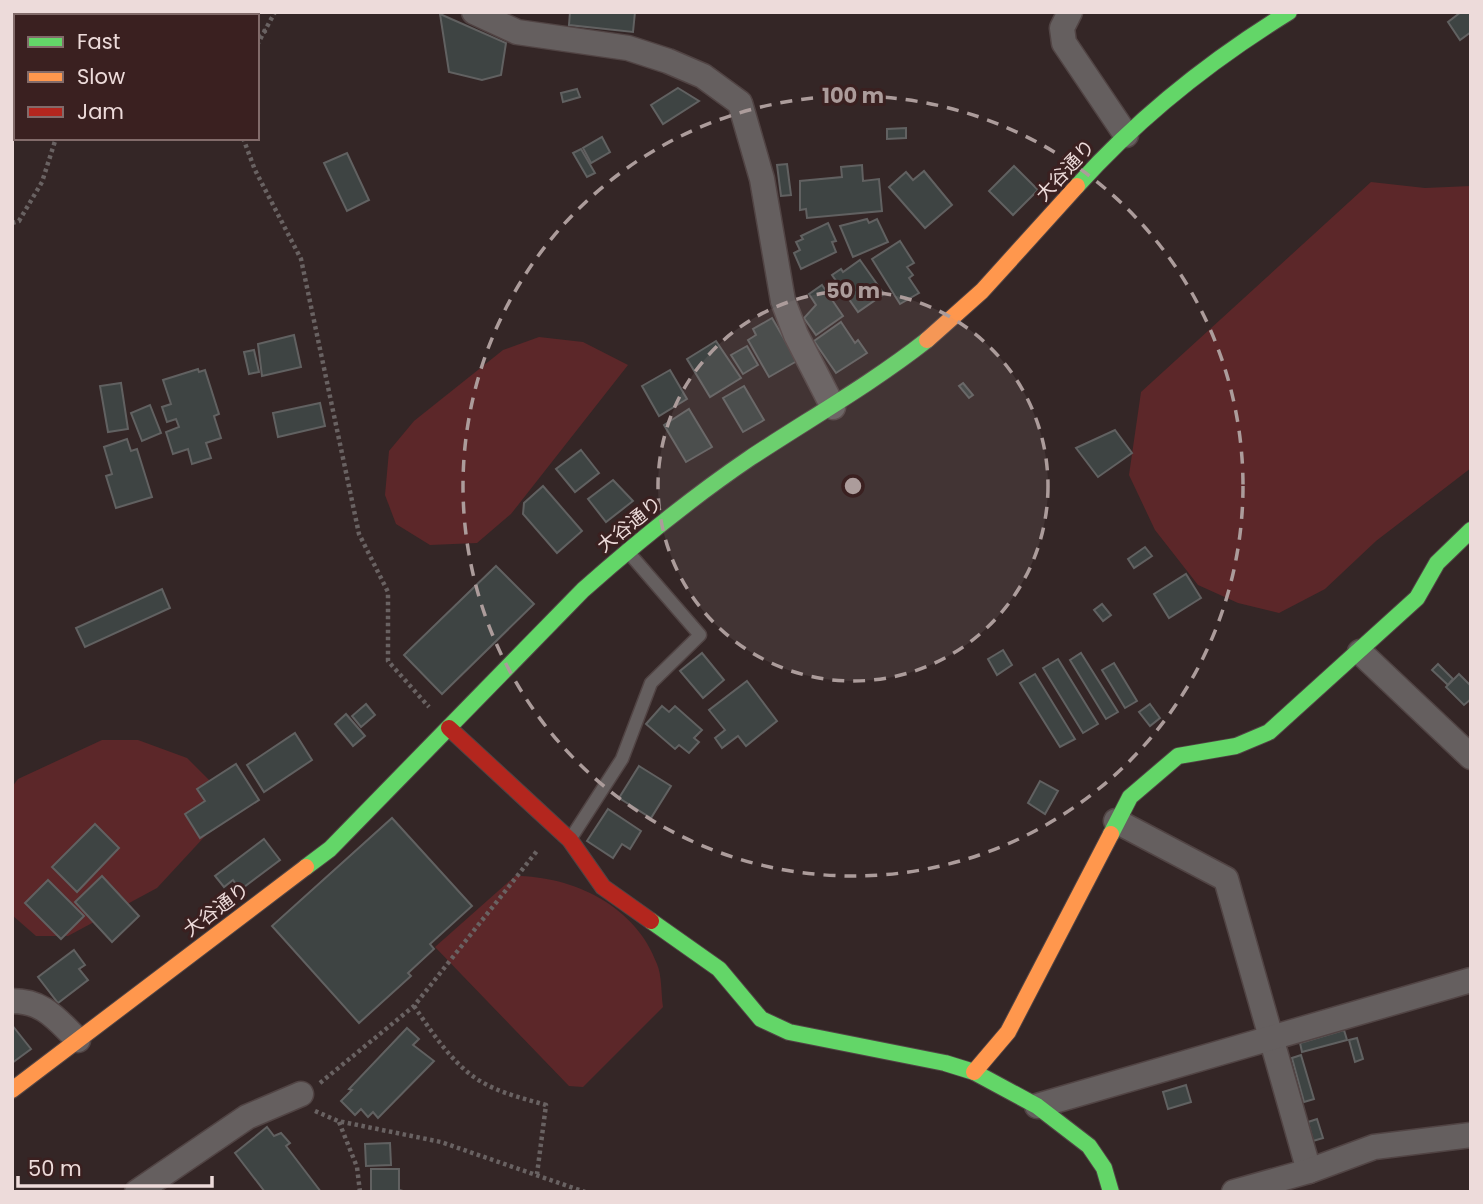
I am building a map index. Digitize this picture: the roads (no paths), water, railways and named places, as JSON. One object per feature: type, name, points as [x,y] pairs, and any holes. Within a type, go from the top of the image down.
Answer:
[{"type":"street","points":[[474,12],[517,32],[628,48],[668,61],[703,76],[740,103],[762,179],[783,302],[796,335],[833,407]]},
{"type":"street","points":[[1070,12],[1062,28],[1063,43],[1126,135]]},
{"type":"street","name":"大谷通り","points":[[12,1090],[330,849],[583,590],[626,551],[749,460],[833,407],[927,339],[974,300],[1126,135],[1186,82],[1289,12]]},
{"type":"street","points":[[974,1072],[1008,1031],[1129,797],[1178,756],[1236,746],[1269,732],[1360,652],[1416,598],[1437,563],[1471,530]]},
{"type":"street","points":[[1360,652],[1471,757]]},
{"type":"street","points":[[449,728],[570,839],[603,887],[719,969],[761,1019],[789,1032],[945,1063],[974,1072],[1037,1106],[1089,1146],[1104,1168],[1111,1192]]},
{"type":"street","points":[[1116,821],[1226,879],[1309,1171]]},
{"type":"street","points":[[1037,1106],[1471,980]]},
{"type":"street","points":[[12,1002],[31,1001],[47,1010],[78,1040]]},
{"type":"street","points":[[137,1192],[247,1117],[301,1094]]},
{"type":"street","points":[[1234,1192],[1309,1171],[1374,1147],[1471,1135]]},
{"type":"lane","points":[[570,839],[622,759],[651,682],[700,635],[626,551]]}]
